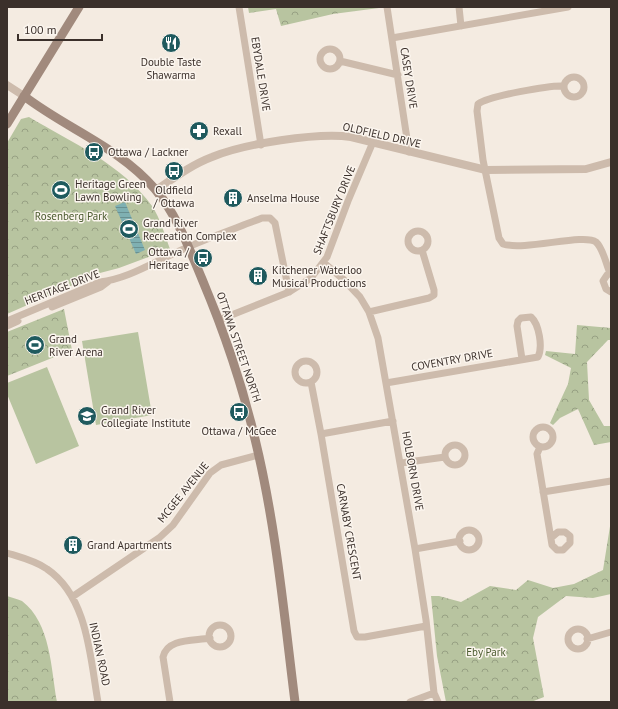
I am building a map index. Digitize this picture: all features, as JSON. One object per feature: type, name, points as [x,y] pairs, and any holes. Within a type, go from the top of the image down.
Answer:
[{"type":"main road","points":[[7,124],[78,7]]},
{"type":"main road","name":"OTTAWA STREET NORTH","points":[[24,96],[121,156],[139,172],[156,190],[171,213],[188,247],[220,320],[238,374],[258,455],[268,501],[295,702]]},
{"type":"street","name":"EBYDALE DRIVE","points":[[239,7],[262,145]]},
{"type":"street","name":"CASEY DRIVE","points":[[387,7],[409,152]]},
{"type":"street","points":[[459,7],[461,26]]},
{"type":"street","points":[[392,38],[568,7]]},
{"type":"street","points":[[340,60],[398,75]]},
{"type":"street","name":"OTTAWA STREET NORTH","points":[[7,85],[24,96]]},
{"type":"street","points":[[564,86],[497,96],[484,99],[478,104],[477,111],[486,170],[500,238],[503,244],[511,246],[554,244],[585,239],[594,241],[599,246],[610,273],[603,281],[606,289],[611,292]]},
{"type":"street","name":"OLDFIELD DRIVE","points":[[156,190],[186,170],[212,157],[262,145],[335,135],[374,142],[409,152],[486,170],[586,169],[611,162]]},
{"type":"street","name":"SHAFTSBURY DRIVE","points":[[220,320],[289,292],[311,278],[324,262],[374,142]]},
{"type":"street","name":"HERITAGE DRIVE","points":[[7,326],[23,317],[100,282],[109,281],[152,265],[188,247],[262,218],[270,218],[274,223],[289,292]]},
{"type":"street","points":[[369,312],[429,298],[434,295],[434,290],[422,250]]},
{"type":"street","name":"HOLBORN DRIVE","points":[[324,262],[351,288],[369,312],[378,338],[415,549],[434,693],[438,702]]},
{"type":"street","name":"COVENTRY DRIVE","points":[[386,383],[538,357],[540,352],[535,320],[526,316],[518,321],[516,326],[522,359]]},
{"type":"street","name":"HERITAGE DRIVE","points":[[7,321],[23,317]]},
{"type":"street","points":[[311,382],[321,434],[393,421]]},
{"type":"street","name":"CARNABY CRESCENT","points":[[321,434],[355,634],[357,637],[365,637],[426,626]]},
{"type":"street","points":[[540,447],[537,454],[552,538]]},
{"type":"street","name":"MCGEE AVENUE","points":[[72,597],[160,538],[173,525],[210,473],[221,465],[258,455]]},
{"type":"street","points":[[401,463],[445,457]]},
{"type":"street","points":[[543,492],[611,481]]},
{"type":"street","points":[[415,549],[460,541]]},
{"type":"street","name":"INDIAN ROAD","points":[[7,553],[47,568],[61,582],[72,597],[86,630],[98,702]]},
{"type":"street","points":[[588,639],[611,632]]},
{"type":"street","points":[[170,702],[163,657],[164,651],[172,644],[210,638]]},
{"type":"street","points":[[410,702],[434,693]]},
{"type":"green space","points":[[248,7],[379,8],[333,14],[281,26],[276,9],[249,13]]},
{"type":"green space","name":"Rosenberg Park","points":[[29,117],[79,145],[111,166],[140,191],[155,211],[170,249],[119,268],[100,273],[7,314],[7,143],[21,119]]},
{"type":"green space","name":"Grand River Arena","points":[[64,309],[72,350],[7,376],[7,332]]},
{"type":"green space","points":[[577,325],[611,328],[611,340],[608,340],[587,362],[589,400],[604,426],[611,426],[611,442],[594,445],[578,409],[560,418],[553,425],[550,423],[568,384],[571,368],[545,355],[546,351],[575,354]]},
{"type":"green space","points":[[138,332],[152,415],[96,425],[82,341]]},
{"type":"green space","points":[[47,367],[79,446],[36,464],[7,394],[7,383]]},
{"type":"green space","name":"Eby Park","points":[[611,520],[611,594],[593,598],[566,596],[538,617],[533,638],[544,697],[531,702],[446,702],[437,656],[431,596],[439,596],[461,602],[490,586],[516,590],[528,580],[553,588],[574,584],[603,570]]},
{"type":"green space","points":[[7,596],[22,601],[32,610],[39,621],[48,647],[57,702],[7,702]]},
{"type":"water","points":[[125,202],[145,250],[136,254],[115,206]]},
{"type":"place","name":"Double Taste Shawarma","points":[[171,43]]},
{"type":"place","name":"Rexall","points":[[199,131]]},
{"type":"place","name":"Ottawa / Lackner","points":[[94,152]]},
{"type":"place","name":"Oldfield / Ottawa","points":[[174,171]]},
{"type":"place","name":"Heritage Green Lawn Bowling","points":[[61,190]]},
{"type":"place","name":"Anselma House","points":[[233,198]]},
{"type":"place","name":"Grand River Recreation Complex","points":[[129,229]]},
{"type":"place","name":"Ottawa / Heritage","points":[[203,258]]},
{"type":"place","name":"Kitchener Waterloo Musical Productions","points":[[258,276]]},
{"type":"place","name":"Grand River Arena","points":[[35,345]]},
{"type":"place","name":"Ottawa / McGee","points":[[239,412]]},
{"type":"place","name":"Grand River Collegiate Institute","points":[[87,416]]},
{"type":"place","name":"Grand Apartments","points":[[73,545]]}]
